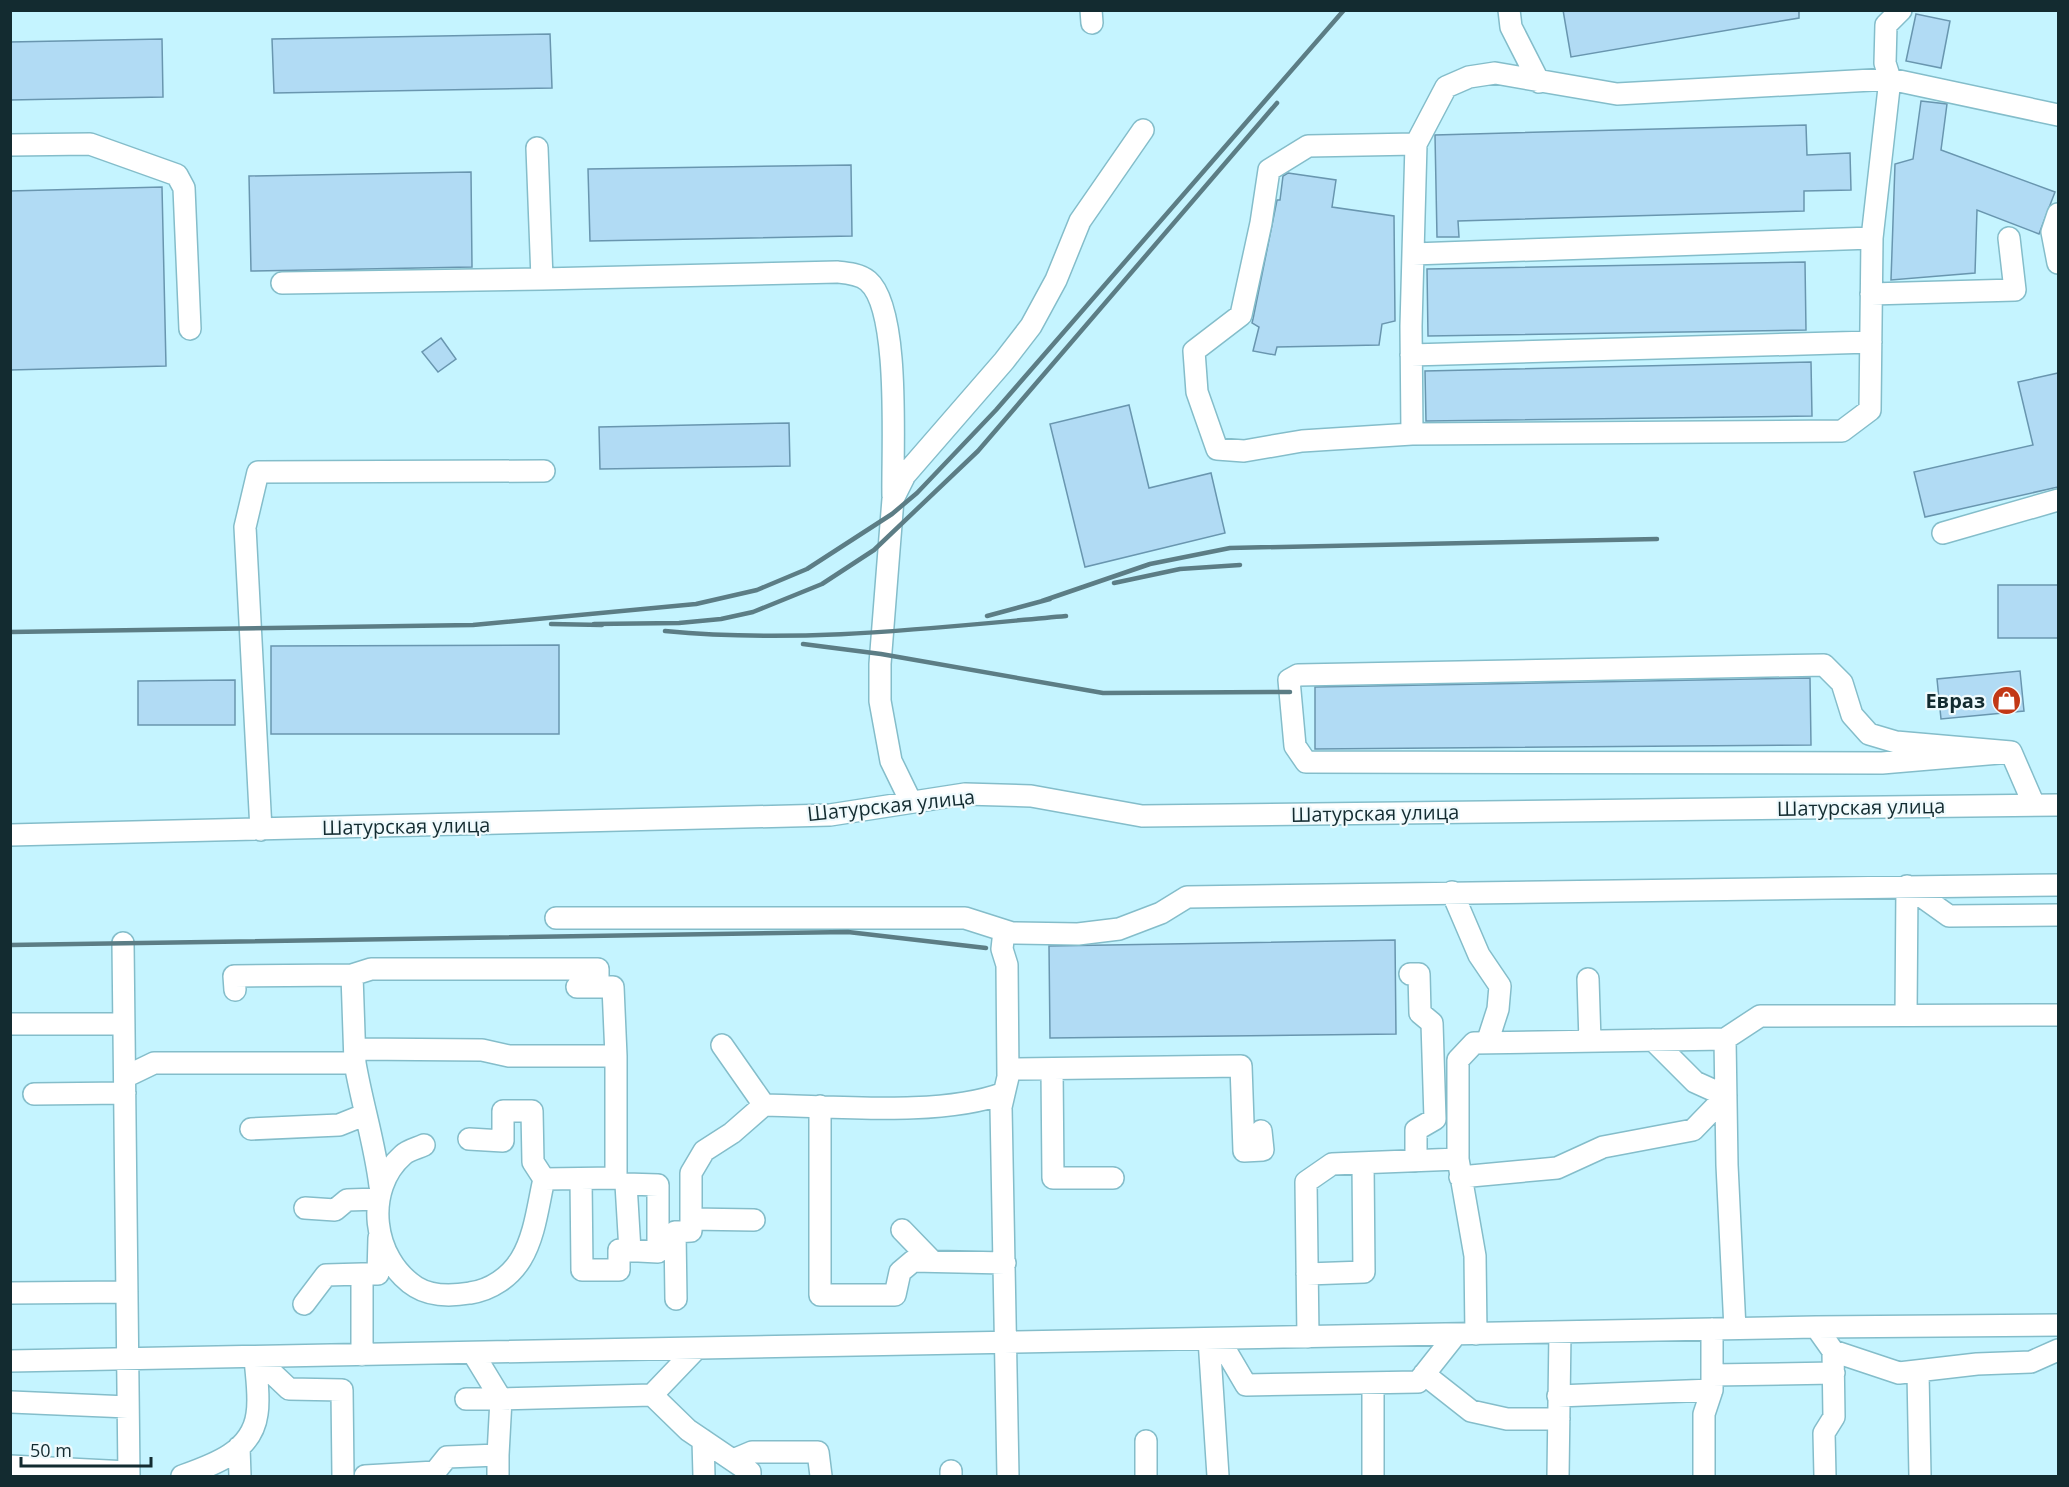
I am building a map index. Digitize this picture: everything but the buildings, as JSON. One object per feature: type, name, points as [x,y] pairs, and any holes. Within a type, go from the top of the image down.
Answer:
[{"type":"street","points":[[1509,10],[1511,27],[1539,82]]},
{"type":"street","points":[[1416,144],[1308,146],[1269,170],[1241,315],[1194,351],[1197,392],[1217,449],[1244,451],[1302,441],[1412,434],[1842,431],[1870,410],[1872,238],[1890,79],[1886,63],[1886,25],[1901,10]]},
{"type":"street","points":[[1412,434],[1411,355],[1416,144],[1446,87],[1469,77],[1495,73],[1617,94],[1890,79],[2058,115]]},
{"type":"street","points":[[893,499],[905,475],[1004,361],[1031,326],[1056,280],[1080,221],[1143,130]]},
{"type":"street","points":[[10,145],[90,144],[177,175],[184,188],[190,329]]},
{"type":"street","points":[[537,148],[542,279]]},
{"type":"street","points":[[2058,214],[2052,231],[2058,263]]},
{"type":"street","points":[[1413,254],[1872,238]]},
{"type":"street","points":[[1871,294],[2015,290],[2009,238]]},
{"type":"street","points":[[282,283],[837,272],[867,280],[884,306],[891,363],[893,499],[880,664],[880,701],[891,761],[911,802]]},
{"type":"street","points":[[1411,355],[1871,342]]},
{"type":"street","points":[[261,830],[245,527],[258,472],[544,471]]},
{"type":"street","points":[[1944,533],[2058,500]]},
{"type":"street","points":[[1824,665],[1842,683],[1852,715],[1869,734],[1896,741],[2011,752],[1882,763],[1306,762],[1295,746],[1289,680],[1298,675],[1824,665]]},
{"type":"street","points":[[2011,752],[2034,805]]},
{"type":"street","name":"Шатурская улица","points":[[10,835],[830,815],[966,794],[1031,796],[1142,816],[2058,805]]},
{"type":"street","points":[[556,918],[965,918],[1004,931],[1078,934],[1119,929],[1161,913],[1187,897],[2058,885]]},
{"type":"street","points":[[1907,886],[1949,916],[2058,915]]},
{"type":"street","points":[[1906,1015],[1907,886]]},
{"type":"street","points":[[1452,892],[1479,955],[1500,986],[1498,1009],[1487,1042]]},
{"type":"street","points":[[1004,931],[1002,949],[1007,965],[1008,1069],[1001,1107],[1008,1476]]},
{"type":"street","points":[[10,1466],[129,1474],[123,943]]},
{"type":"street","points":[[235,990],[234,976],[352,975],[370,969],[598,969],[588,987],[613,987],[621,1181],[630,1251]]},
{"type":"street","points":[[1410,974],[1419,974],[1420,1013],[1432,1023],[1435,1119],[1416,1121],[1416,1161]]},
{"type":"street","points":[[304,1304],[326,1275],[378,1274],[380,1192],[374,1124],[355,1056],[352,975]]},
{"type":"street","points":[[1588,979],[1590,1041]]},
{"type":"street","points":[[1214,1339],[1246,1385],[1373,1383],[1418,1382],[1466,1334],[1475,1256],[1459,1168],[1458,1060],[1474,1043],[1725,1039],[1760,1016],[2058,1015]]},
{"type":"street","points":[[10,1024],[124,1024]]},
{"type":"street","points":[[1725,1039],[1735,1329]]},
{"type":"street","points":[[1653,1040],[1695,1082],[1726,1096]]},
{"type":"street","points":[[722,1045],[765,1105]]},
{"type":"street","points":[[34,1094],[125,1085],[154,1062],[482,1050],[509,1056],[616,1056]]},
{"type":"street","points":[[1008,1069],[1241,1066],[1244,1151],[1263,1150],[1261,1131]]},
{"type":"street","points":[[1052,1069],[1053,1178],[1113,1178]]},
{"type":"street","points":[[676,1299],[675,1232],[691,1231],[691,1173],[704,1150],[732,1133],[765,1105],[903,1107],[981,1102],[1004,1093]]},
{"type":"street","points":[[1308,1337],[1306,1182],[1332,1164],[1416,1161],[1459,1168],[1557,1168],[1604,1147],[1693,1130],[1726,1096]]},
{"type":"street","points":[[820,1106],[820,1295],[895,1295],[900,1272],[913,1261],[1005,1263]]},
{"type":"street","points":[[380,1234],[388,1256],[416,1287],[434,1294],[455,1296],[478,1292],[500,1283],[521,1259],[532,1231],[538,1171],[532,1112],[503,1111],[503,1141]]},
{"type":"street","points":[[251,1129],[374,1124]]},
{"type":"street","points":[[468,1139],[503,1141],[538,1171],[581,1179],[658,1185],[658,1252],[619,1250],[619,1270],[582,1270],[581,1179]]},
{"type":"street","points":[[305,1208],[335,1210],[347,1200],[380,1192],[404,1154],[424,1145]]},
{"type":"street","points":[[1308,1274],[1364,1272],[1363,1163]]},
{"type":"street","points":[[691,1219],[754,1220]]},
{"type":"street","points":[[902,1230],[932,1261]]},
{"type":"street","points":[[362,1274],[363,1355]]},
{"type":"street","points":[[10,1293],[127,1292]]},
{"type":"street","points":[[10,1361],[1007,1343],[1111,1349],[1214,1339],[1816,1327],[2058,1325]]},
{"type":"street","points":[[1816,1327],[1833,1351],[1834,1417],[1824,1433],[1825,1476]]},
{"type":"street","points":[[1704,1476],[1704,1414],[1712,1383],[1712,1329]]},
{"type":"street","points":[[1558,1476],[1560,1332]]},
{"type":"street","points":[[1214,1339],[1218,1476]]},
{"type":"street","points":[[466,1399],[652,1395],[696,1349]]},
{"type":"street","points":[[1833,1351],[1899,1373],[1977,1364],[2031,1362],[2058,1350]]},
{"type":"street","points":[[473,1353],[501,1399],[498,1476]]},
{"type":"street","points":[[182,1476],[223,1459],[249,1437],[257,1414],[255,1358]]},
{"type":"street","points":[[255,1358],[289,1389],[342,1390],[343,1476]]},
{"type":"street","points":[[1558,1396],[1834,1372]]},
{"type":"street","points":[[1918,1372],[1920,1476]]},
{"type":"street","points":[[1424,1374],[1471,1411],[1507,1419],[1559,1419]]},
{"type":"street","points":[[1373,1383],[1373,1476]]},
{"type":"street","points":[[652,1395],[688,1430],[750,1472],[750,1476]]},
{"type":"street","points":[[11,1402],[128,1407]]},
{"type":"street","points":[[703,1440],[704,1476]]},
{"type":"street","points":[[1146,1441],[1146,1476]]},
{"type":"street","points":[[239,1447],[240,1476]]},
{"type":"street","points":[[733,1460],[752,1452],[818,1452],[821,1476]]},
{"type":"street","points":[[365,1476],[435,1472],[447,1457],[498,1455]]},
{"type":"railway","points":[[10,632],[473,625],[696,604],[757,590],[807,569],[892,514],[917,493],[996,410],[1344,10]]},
{"type":"railway","points":[[594,624],[679,623],[721,619],[753,612],[822,584],[874,550],[978,451],[1277,103]]},
{"type":"railway","points":[[1042,601],[1150,564],[1230,548],[1657,539]]},
{"type":"railway","points":[[1114,583],[1180,569],[1240,565]]},
{"type":"railway","points":[[987,616],[1050,599]]},
{"type":"railway","points":[[665,631],[715,635],[816,635],[1066,616]]},
{"type":"railway","points":[[551,624],[602,625]]},
{"type":"railway","points":[[803,644],[881,654],[1103,693],[1290,692]]},
{"type":"railway","points":[[10,945],[848,932],[986,948]]},
{"type":"place","name":"Евраз","points":[[2006,700]]}]
